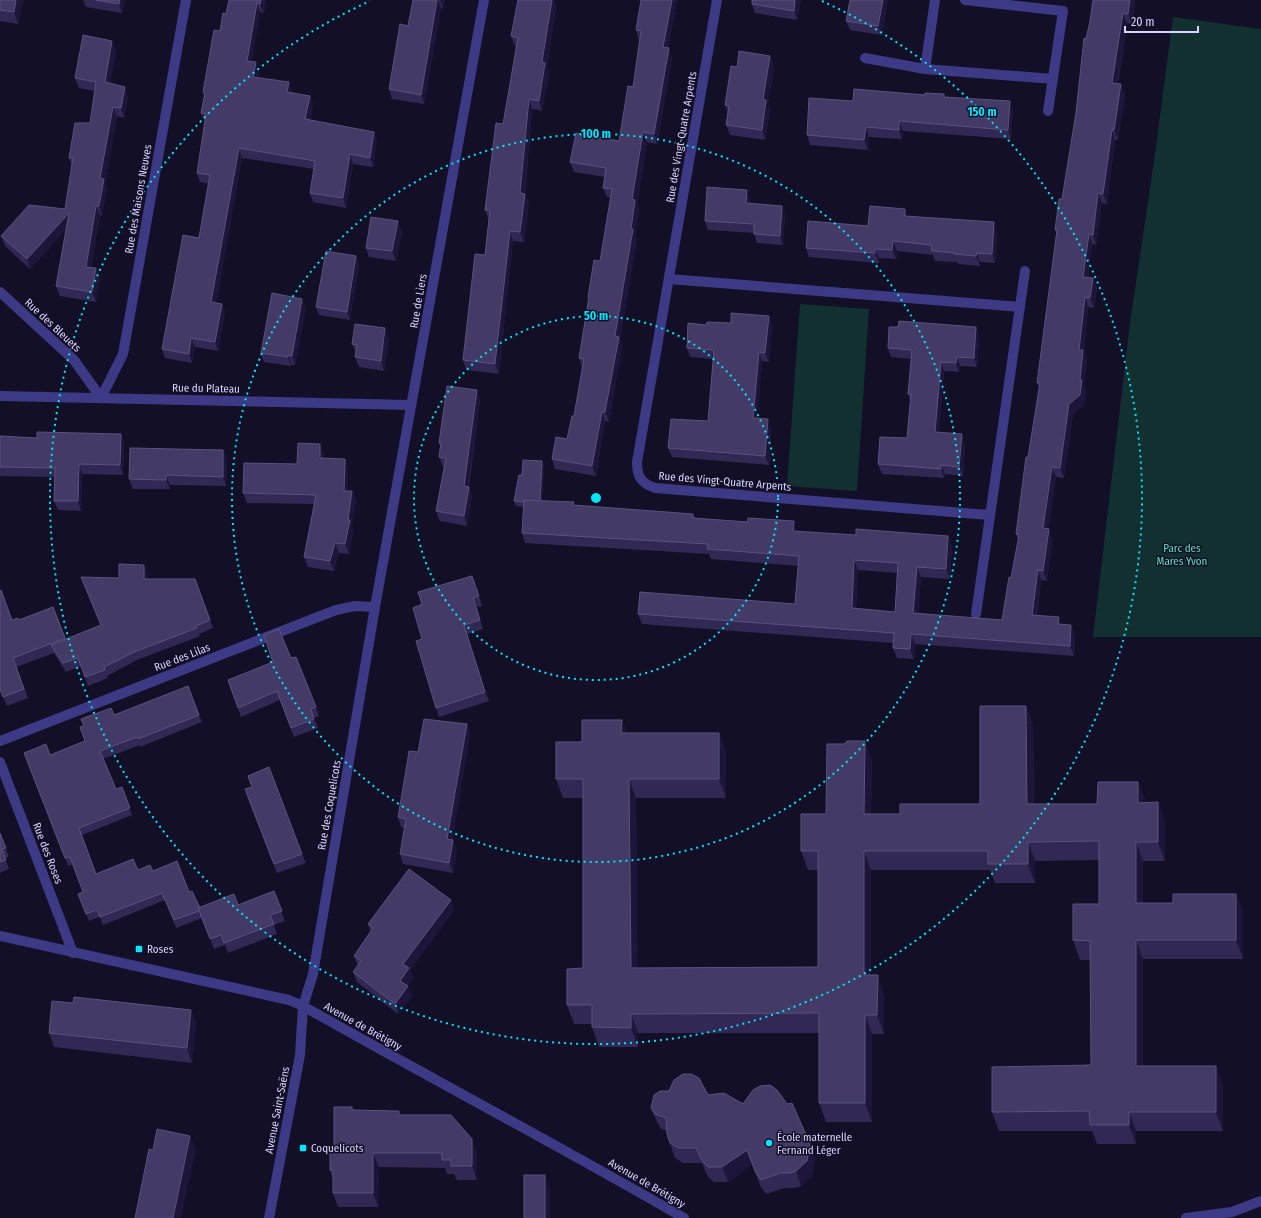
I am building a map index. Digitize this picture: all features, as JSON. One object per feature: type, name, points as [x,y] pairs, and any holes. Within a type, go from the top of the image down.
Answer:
[{"type":"street","name":"Rue des Maisons Neuves","points":[[100,398],[123,354],[186,0]]},
{"type":"street","name":"Rue de Liers","points":[[375,607],[484,0]]},
{"type":"street","name":"Rue des Vingt-Quatre Arpents","points":[[717,0],[637,462],[637,473],[643,483],[655,488],[989,515]]},
{"type":"street","points":[[925,69],[935,0]]},
{"type":"street","points":[[965,0],[1063,11],[1048,111]]},
{"type":"street","points":[[865,58],[925,69],[1052,78]]},
{"type":"street","points":[[976,614],[1025,271]]},
{"type":"street","points":[[669,279],[1020,307]]},
{"type":"street","name":"Rue des Bleuets","points":[[0,292],[74,360],[100,398]]},
{"type":"street","name":"Rue du Plateau","points":[[0,396],[411,406]]},
{"type":"street","name":"Rue des Lilas","points":[[0,741],[336,610],[355,606],[375,607]]},
{"type":"street","name":"Rue des Coquelicots","points":[[303,1006],[313,974],[375,607]]},
{"type":"street","name":"Rue des Roses","points":[[0,762],[73,953]]},
{"type":"street","name":"Avenue de Brétigny","points":[[0,936],[279,998],[303,1006],[476,1104],[595,1167],[684,1218]]},
{"type":"street","name":"Avenue Saint-Saëns","points":[[268,1218],[300,1055],[303,1006]]},
{"type":"street","points":[[1186,1218],[1232,1212],[1261,1201]]},
{"type":"green space","name":"Parc des Mares Yvon","points":[[1173,17],[1261,29],[1261,637],[1093,637],[1130,323],[1155,154]]},
{"type":"green space","points":[[800,304],[869,309],[857,491],[787,486]]},
{"type":"building","points":[[0,0],[16,0],[14,12],[0,10]]},
{"type":"building","points":[[96,0],[120,0],[119,4]]},
{"type":"building","points":[[229,0],[261,0],[260,4],[257,3],[247,61],[256,62],[253,77],[289,82],[287,92],[310,96],[305,119],[374,132],[370,158],[350,154],[343,198],[310,193],[315,161],[239,148],[211,302],[222,304],[215,342],[191,338],[189,354],[162,349],[183,235],[199,238],[210,175],[197,173],[206,114],[201,113],[205,93],[203,92],[214,30],[220,31],[223,13],[226,14]]},
{"type":"building","points":[[413,0],[437,0],[421,95],[389,89],[400,24],[408,26]]},
{"type":"building","points":[[518,0],[552,0],[542,62],[545,63],[539,101],[529,99],[520,193],[525,194],[520,232],[510,231],[495,364],[463,360],[475,254],[485,255],[490,210],[485,210],[496,123],[503,124],[518,38],[511,36]]},
{"type":"building","points":[[641,0],[672,0],[663,47],[669,48],[654,134],[643,132],[632,199],[635,200],[631,229],[633,229],[615,336],[619,337],[605,412],[602,412],[592,466],[552,459],[556,437],[567,439],[572,416],[574,416],[584,359],[579,358],[594,260],[600,261],[612,189],[603,188],[606,168],[570,162],[576,133],[619,141],[628,86],[633,87],[641,31],[636,30]]},
{"type":"building","points":[[752,0],[795,0],[794,11],[752,4]]},
{"type":"building","points":[[850,0],[883,0],[878,26],[846,21]]},
{"type":"building","points":[[1093,0],[1130,0],[1128,14],[1123,13],[1112,83],[1121,84],[1114,130],[1112,130],[1103,194],[1098,193],[1093,235],[1089,234],[1083,277],[1093,278],[1090,298],[1085,297],[1079,350],[1083,350],[1080,395],[1069,404],[1060,468],[1052,467],[1043,528],[1049,529],[1043,571],[1038,570],[1032,615],[1059,617],[1058,624],[1071,625],[1070,646],[911,634],[910,649],[893,648],[894,633],[638,614],[640,592],[795,604],[799,556],[707,549],[708,544],[522,533],[524,500],[574,502],[573,505],[693,514],[693,518],[748,522],[748,518],[794,521],[793,531],[856,535],[856,529],[948,536],[946,569],[917,567],[913,613],[1002,620],[1009,577],[1011,578],[1019,535],[1016,534],[1026,457],[1028,457],[1040,383],[1037,383],[1057,230],[1055,230],[1059,199],[1062,199],[1076,113],[1084,38],[1086,39]],"holes":[[[854,560],[898,563],[895,612],[852,608]]]},
{"type":"building","points":[[83,35],[112,41],[105,82],[125,87],[121,108],[113,107],[100,178],[104,179],[99,206],[96,206],[86,267],[96,268],[92,292],[56,286],[69,213],[27,259],[1,236],[29,205],[65,209],[73,158],[69,158],[75,123],[90,123],[96,82],[75,78]]},
{"type":"building","points":[[739,51],[770,56],[763,99],[766,100],[762,130],[726,125],[729,106],[725,105],[731,66],[737,67]]},
{"type":"building","points":[[854,89],[925,95],[925,93],[944,94],[944,97],[1010,101],[1008,130],[899,121],[899,130],[866,127],[864,140],[807,135],[809,98],[853,101]]},
{"type":"building","points":[[707,187],[747,190],[746,203],[782,206],[780,236],[754,234],[754,224],[705,221]]},
{"type":"building","points":[[870,206],[905,209],[905,216],[994,222],[992,254],[977,253],[976,256],[954,254],[955,253],[932,251],[931,245],[893,241],[892,250],[875,249],[875,253],[806,248],[808,221],[868,226]]},
{"type":"building","points":[[371,217],[398,221],[392,251],[366,248]]},
{"type":"building","points":[[326,251],[356,256],[347,312],[316,307]]},
{"type":"building","points":[[272,293],[302,299],[292,356],[288,355],[288,357],[261,353]]},
{"type":"building","points":[[731,313],[769,316],[765,353],[759,352],[753,418],[768,419],[765,456],[668,448],[671,419],[708,421],[714,350],[687,348],[688,323],[706,325],[707,322],[731,323]]},
{"type":"building","points":[[899,321],[976,327],[974,358],[957,357],[956,363],[941,362],[935,432],[962,434],[959,467],[941,465],[941,469],[878,464],[880,437],[907,438],[911,394],[908,394],[912,350],[888,348],[889,327],[898,327]]},
{"type":"building","points":[[355,324],[385,328],[381,361],[355,357],[357,345],[352,344]]},
{"type":"building","points":[[447,386],[477,390],[464,486],[469,487],[464,516],[436,511],[446,458],[439,457],[441,443],[439,443]]},
{"type":"building","points":[[37,432],[121,434],[120,465],[79,464],[78,501],[54,501],[55,468],[0,467],[0,436],[37,438]]},
{"type":"building","points":[[298,443],[320,444],[320,458],[345,459],[344,491],[352,491],[348,520],[350,520],[345,544],[335,543],[330,561],[304,557],[316,495],[243,493],[244,463],[297,464]]},
{"type":"building","points":[[130,448],[223,450],[223,477],[166,475],[166,480],[129,479]]},
{"type":"building","points":[[523,460],[542,461],[540,501],[514,501],[519,475],[522,475]]},
{"type":"building","points":[[119,564],[144,565],[144,579],[195,579],[210,620],[196,626],[197,628],[134,652],[104,667],[105,670],[85,677],[78,658],[63,663],[51,645],[101,625],[81,577],[119,578]]},
{"type":"building","points":[[472,576],[479,596],[473,598],[480,620],[464,625],[485,692],[436,708],[416,641],[422,639],[413,608],[422,604],[418,592]]},
{"type":"building","points":[[1,590],[12,620],[18,618],[19,620],[53,607],[65,638],[13,658],[24,689],[3,697],[0,689]]},
{"type":"building","points":[[279,629],[291,658],[296,657],[316,707],[311,709],[314,719],[291,728],[277,691],[238,708],[228,680],[273,662],[264,635]]},
{"type":"building","points":[[188,686],[199,715],[138,739],[137,737],[100,751],[116,789],[122,787],[130,808],[79,828],[96,874],[133,859],[138,870],[150,865],[153,871],[177,861],[189,892],[192,891],[200,908],[198,908],[199,911],[174,920],[162,893],[100,917],[97,910],[86,914],[78,894],[83,892],[70,857],[65,858],[24,753],[46,744],[50,755],[85,741],[80,727],[84,726],[81,719],[111,708],[114,715]]},
{"type":"building","points":[[980,706],[1026,706],[1027,804],[1097,804],[1098,782],[1138,782],[1138,803],[1158,802],[1158,842],[1136,842],[1136,903],[1173,903],[1173,894],[1236,894],[1236,940],[1136,940],[1136,1066],[1216,1066],[1216,1112],[1129,1112],[1129,1125],[1090,1125],[1089,1111],[992,1112],[992,1067],[1091,1065],[1090,941],[1073,940],[1073,904],[1099,904],[1099,841],[1028,842],[1028,864],[988,864],[988,851],[864,851],[864,975],[878,975],[877,1015],[865,1015],[865,1103],[819,1103],[819,1013],[631,1014],[631,1028],[592,1027],[592,1005],[567,1005],[567,969],[583,968],[583,779],[556,779],[556,742],[582,742],[582,720],[622,720],[621,733],[719,733],[719,779],[629,779],[631,968],[818,967],[818,851],[801,851],[801,814],[826,814],[827,744],[844,744],[847,741],[865,741],[864,814],[900,814],[900,804],[980,804]]},
{"type":"building","points":[[424,719],[467,724],[447,839],[453,840],[449,863],[400,854],[406,819],[398,817],[409,751],[418,752]]},
{"type":"building","points":[[269,767],[302,854],[274,864],[245,789],[252,787],[248,776]]},
{"type":"building","points":[[0,833],[6,848],[2,849],[6,860],[0,862]]},
{"type":"building","points":[[409,869],[451,900],[403,964],[409,968],[400,981],[408,986],[395,1004],[353,972],[361,961],[354,956],[373,928],[368,924]]},
{"type":"building","points":[[274,891],[282,911],[270,915],[274,924],[224,943],[221,935],[210,939],[198,908],[234,894],[238,905]]},
{"type":"building","points":[[74,997],[191,1010],[187,1048],[49,1033],[52,1001],[73,1003]]},
{"type":"building","points":[[683,1074],[691,1074],[699,1078],[708,1095],[724,1093],[743,1104],[753,1090],[760,1086],[770,1085],[777,1090],[787,1104],[792,1103],[810,1144],[807,1161],[796,1171],[790,1173],[780,1173],[761,1180],[756,1173],[747,1150],[722,1167],[708,1167],[703,1162],[696,1148],[678,1148],[670,1143],[667,1134],[666,1118],[655,1114],[651,1108],[654,1095],[660,1091],[669,1091],[674,1080]]},
{"type":"building","points":[[334,1107],[352,1107],[352,1110],[399,1111],[399,1115],[451,1115],[472,1139],[472,1166],[451,1166],[451,1160],[442,1160],[442,1153],[373,1153],[373,1193],[333,1193],[333,1170],[330,1170],[330,1148],[334,1148]]},
{"type":"building","points":[[157,1129],[190,1136],[173,1218],[135,1218],[149,1149],[153,1150]]},
{"type":"building","points":[[524,1175],[545,1175],[545,1218],[524,1218]]},
{"type":"place","name":"Roses","points":[[139,949]]},
{"type":"place","name":"École maternelle Fernand Léger","points":[[769,1143]]},
{"type":"place","name":"Coquelicots","points":[[303,1148]]}]
